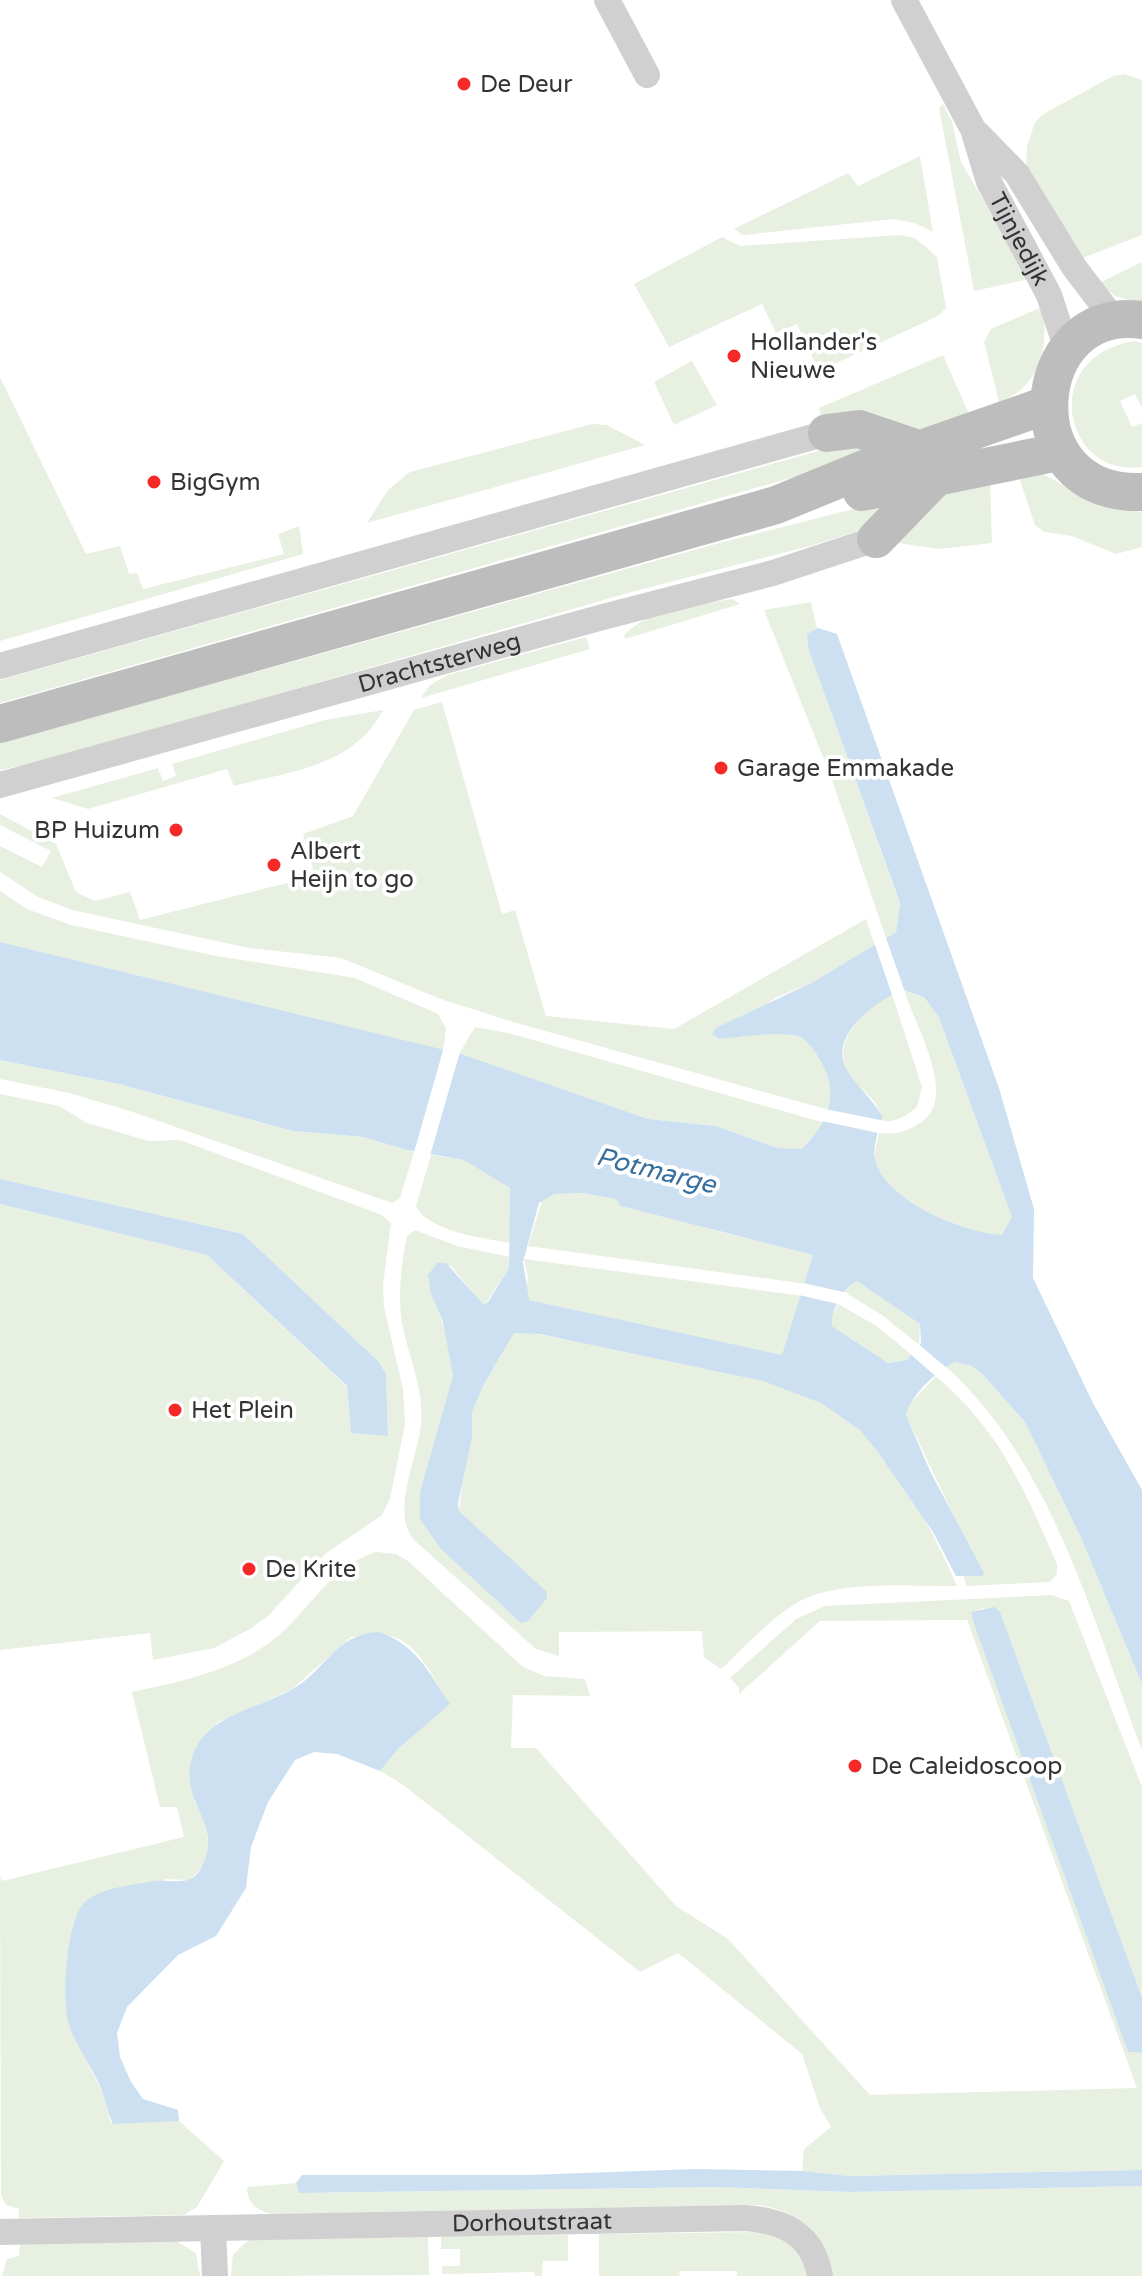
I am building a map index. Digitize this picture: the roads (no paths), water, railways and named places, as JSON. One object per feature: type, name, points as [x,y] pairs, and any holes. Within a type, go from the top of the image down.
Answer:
[{"type":"main road","points":[[1129,320],[1088,331],[1067,350],[1052,376],[1047,405],[1050,429],[1059,452],[1077,472],[1099,486],[1142,492]]},
{"type":"main road","points":[[876,539],[929,463],[1047,405]]},
{"type":"main road","points":[[827,433],[859,429],[929,463]]},
{"type":"main road","points":[[0,724],[929,463],[1059,452]]},
{"type":"street","points":[[607,0],[647,75]]},
{"type":"street","name":"Tijnjedijk","points":[[904,0],[973,129],[989,182],[1049,295],[1067,350]]},
{"type":"street","name":"Tijnjedijk","points":[[973,129],[1017,174],[1074,267],[1129,320]]},
{"type":"street","points":[[0,666],[827,433]]},
{"type":"street","name":"Drachtsterweg","points":[[0,785],[599,618],[773,573],[876,539]]},
{"type":"street","name":"Dorhoutstraat","points":[[0,2232],[763,2219],[782,2223],[795,2231],[815,2256],[820,2276]]},
{"type":"street","points":[[213,2228],[215,2276]]},
{"type":"water","name":"Potmarge","points":[[818,628],[837,634],[999,1088],[1034,1209],[1033,1278],[1093,1403],[1142,1490],[1142,1684],[1082,1540],[1025,1422],[983,1375],[972,1366],[954,1362],[925,1385],[906,1415],[930,1471],[984,1573],[982,1576],[956,1576],[933,1532],[878,1452],[860,1430],[821,1403],[763,1381],[539,1334],[514,1333],[483,1386],[472,1412],[472,1437],[458,1504],[459,1511],[547,1592],[547,1598],[528,1621],[521,1623],[440,1548],[420,1519],[420,1492],[453,1376],[443,1322],[431,1294],[428,1275],[437,1263],[446,1263],[484,1305],[488,1302],[509,1268],[510,1188],[464,1160],[407,1150],[363,1137],[293,1131],[119,1084],[0,1060],[0,942],[461,1054],[648,1119],[716,1126],[777,1148],[801,1149],[819,1129],[829,1107],[826,1071],[811,1047],[793,1035],[765,1034],[719,1039],[712,1034],[716,1028],[815,981],[896,932],[900,903],[808,648],[807,634]],"holes":[[[904,990],[924,997],[939,1018],[1012,1217],[1002,1235],[948,1221],[909,1201],[893,1188],[875,1159],[875,1143],[882,1116],[848,1072],[843,1059],[843,1046],[857,1021],[881,1002]],[[582,1193],[616,1199],[621,1206],[813,1255],[782,1355],[529,1300],[523,1262],[539,1203],[554,1194]],[[857,1281],[920,1324],[921,1343],[907,1360],[888,1363],[832,1326],[836,1307]]]},
{"type":"water","points":[[0,1179],[243,1234],[378,1361],[386,1374],[388,1436],[351,1433],[347,1386],[207,1255],[0,1204]]},
{"type":"water","points":[[995,1607],[1000,1612],[1142,1997],[1142,2053],[1128,2052],[974,1624],[971,1612]]},
{"type":"water","points":[[379,1632],[413,1652],[450,1704],[399,1748],[380,1771],[337,1754],[314,1752],[295,1760],[268,1802],[251,1847],[246,1888],[216,1936],[178,1955],[127,2007],[117,2033],[120,2057],[131,2082],[143,2099],[178,2110],[179,2121],[113,2124],[99,2084],[72,2032],[67,2014],[67,1960],[79,1910],[93,1896],[110,1890],[155,1881],[191,1879],[196,1875],[207,1855],[208,1841],[193,1794],[190,1767],[195,1750],[204,1736],[230,1717],[291,1690],[351,1639]]},
{"type":"water","points":[[695,2169],[802,2171],[849,2176],[1142,2170],[1142,2186],[850,2192],[716,2187],[299,2193],[296,2183],[302,2175],[527,2175]]},
{"type":"place","name":"De Deur","points":[[464,84]]},
{"type":"place","name":"Hollander's Nieuwe","points":[[734,356]]},
{"type":"place","name":"BigGym","points":[[154,482]]},
{"type":"place","name":"Garage Emmakade","points":[[721,768]]},
{"type":"place","name":"BP Huizum","points":[[176,830]]},
{"type":"place","name":"Albert Heijn to go","points":[[274,865]]},
{"type":"place","name":"Het Plein","points":[[175,1410]]},
{"type":"place","name":"De Krite","points":[[249,1569]]},
{"type":"place","name":"De Caleidoscoop","points":[[855,1766]]}]
